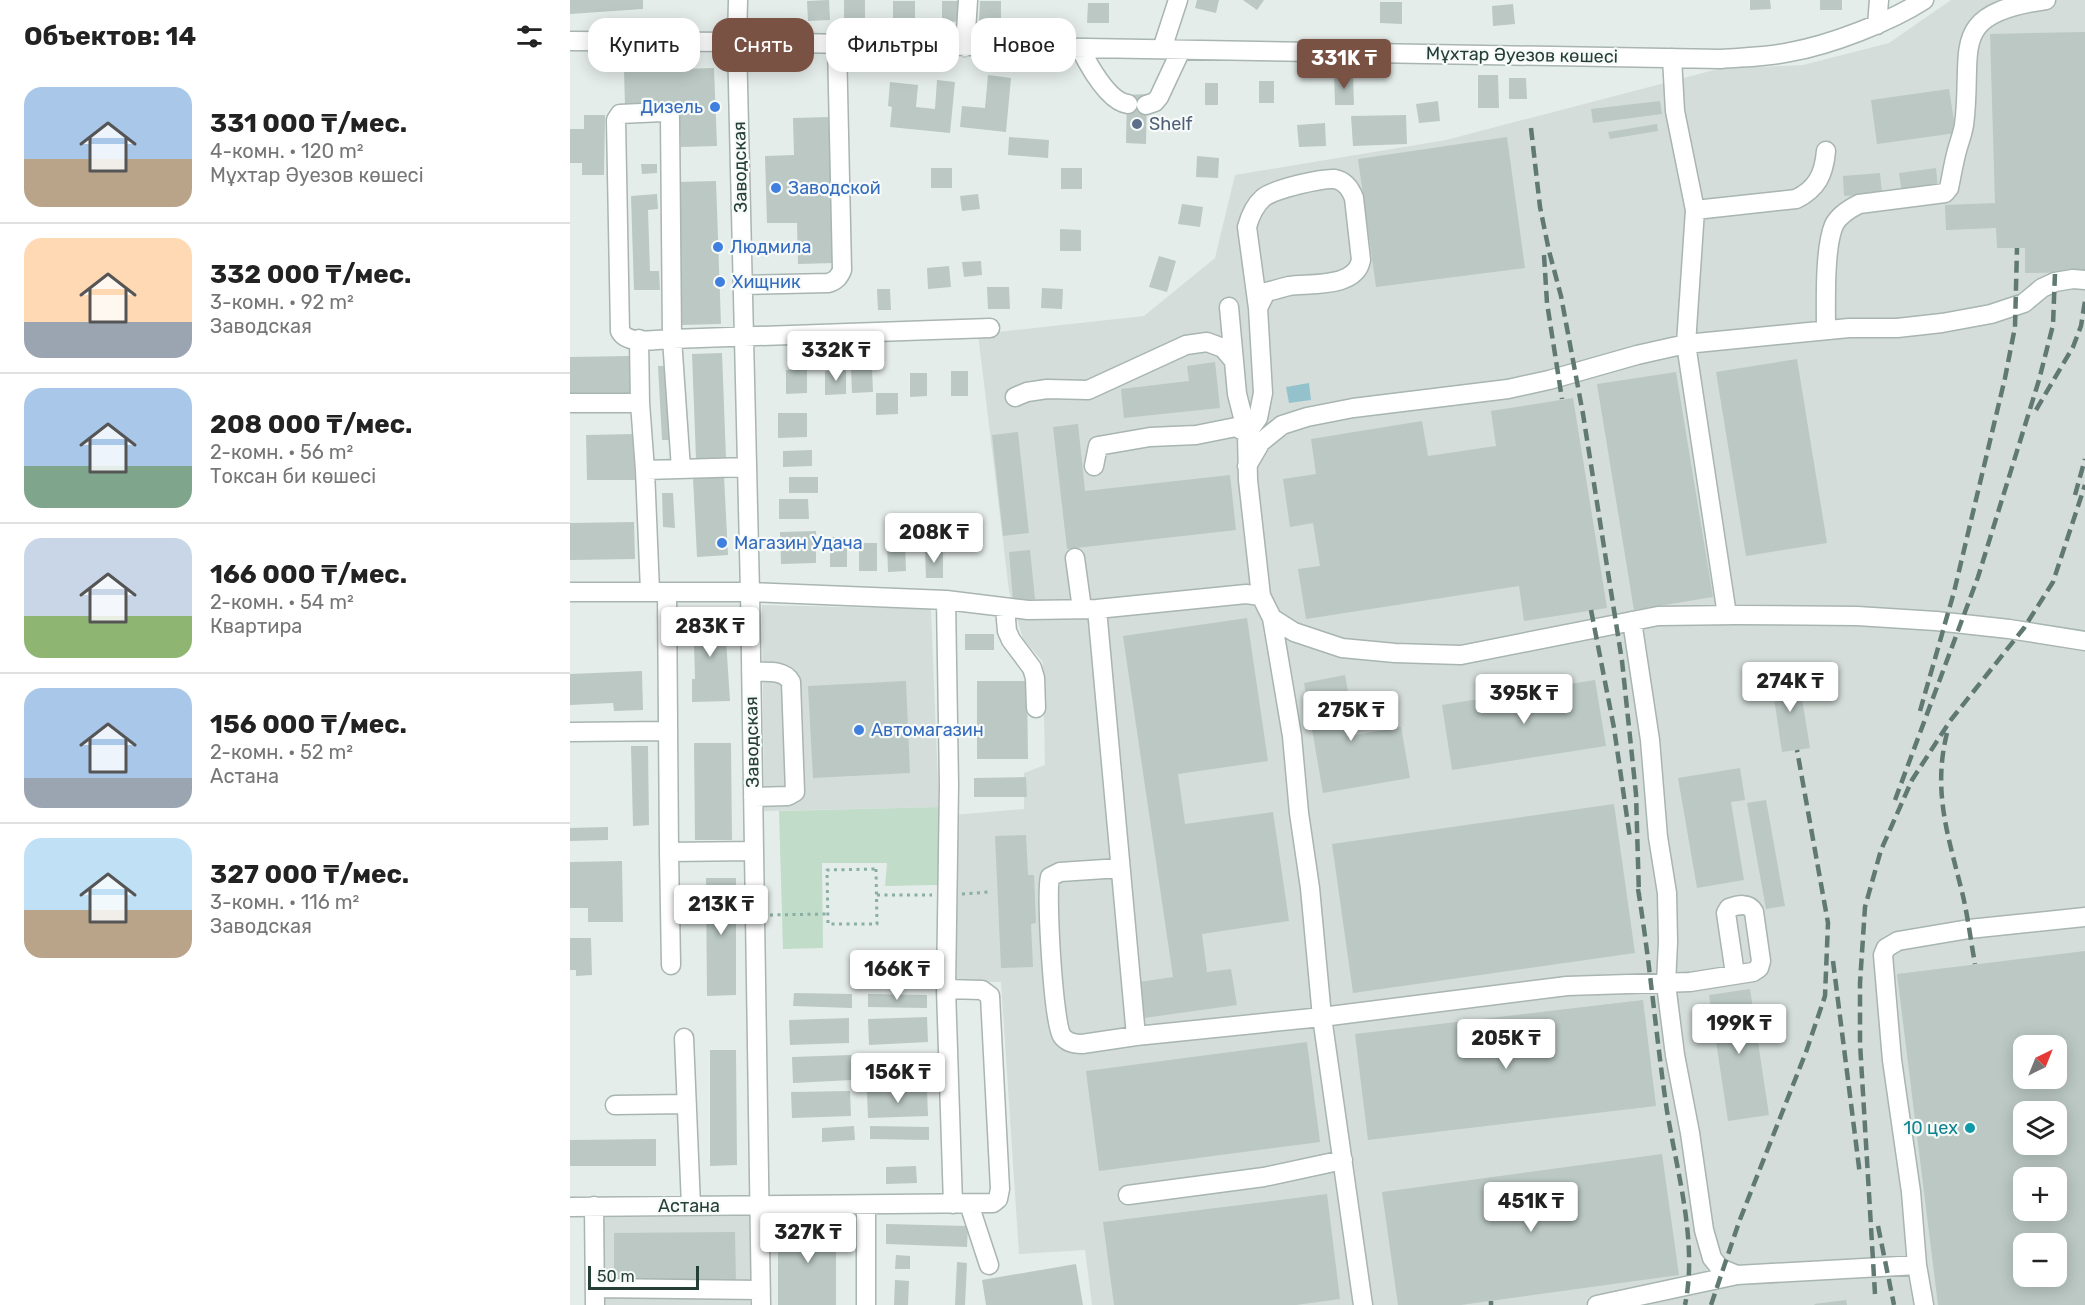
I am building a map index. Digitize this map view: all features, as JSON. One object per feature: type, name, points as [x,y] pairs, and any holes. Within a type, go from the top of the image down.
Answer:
[{"type":"street","name":"Заводская","points":[[738,0],[738,18]]},
{"type":"street","points":[[965,47],[968,0]]},
{"type":"street","points":[[1162,49],[1178,0]]},
{"type":"street","points":[[1878,25],[1879,0]]},
{"type":"street","name":"Мұхтар Әуезов көшесі","points":[[959,47],[1721,58],[1792,52],[1878,25],[1924,0]]},
{"type":"street","points":[[1826,330],[1830,246],[1835,225],[1840,217],[1859,204],[1944,193],[1949,188],[1964,126],[1965,69],[1972,31],[1987,18],[2010,7],[2046,0]]},
{"type":"street","name":"Мұхтар Әуезов көшесі","points":[[570,41],[712,42]]},
{"type":"street","points":[[1080,48],[1103,86],[1119,102],[1128,104]]},
{"type":"street","points":[[1146,105],[1155,102],[1159,97],[1181,50]]},
{"type":"street","points":[[1672,58],[1675,111],[1695,210],[1686,344],[1727,615]]},
{"type":"street","name":"Заводская","points":[[738,72],[750,592],[761,1298]]},
{"type":"street","points":[[743,285],[828,283],[833,282],[840,275],[842,270],[838,72]]},
{"type":"street","points":[[681,469],[672,339],[670,121],[667,113],[620,114],[616,120],[620,331],[626,338],[672,339],[990,328]]},
{"type":"street","points":[[1695,210],[1796,199],[1809,191],[1820,178],[1825,166],[1826,151]]},
{"type":"street","points":[[1247,433],[1258,418],[1263,393],[1258,308],[1247,227],[1250,216],[1256,206],[1269,194],[1288,187],[1335,179],[1343,183],[1351,190],[1354,198],[1361,260],[1356,273],[1344,279],[1320,284],[1290,286],[1266,292],[1258,308]]},
{"type":"street","points":[[1247,466],[1261,442],[1282,425],[1307,417],[1353,408],[1508,389],[1686,344],[1849,328],[1897,328],[1991,314],[2024,303],[2042,288],[2055,282],[2085,280]]},
{"type":"street","points":[[1229,307],[1237,394],[1247,433],[1247,466],[1261,596],[1272,618],[1292,736],[1322,1017],[1363,1305]]},
{"type":"street","points":[[639,339],[640,403],[658,592],[667,731],[671,965]]},
{"type":"street","points":[[1015,397],[1027,392],[1047,389],[1088,390],[1186,345],[1207,342],[1223,348],[1234,361]]},
{"type":"street","points":[[570,404],[640,403]]},
{"type":"street","points":[[1094,466],[1098,446],[1150,437],[1196,435],[1236,427],[1247,433]]},
{"type":"street","points":[[645,470],[747,467]]},
{"type":"street","points":[[1075,558],[1090,609],[1120,868],[1136,1036]]},
{"type":"street","points":[[570,592],[750,592],[946,600],[1028,610],[1090,609],[1246,594],[1261,596]]},
{"type":"street","points":[[946,600],[948,785],[946,989],[961,1204],[989,1265]]},
{"type":"street","points":[[1005,608],[1007,631],[1011,640],[1032,668],[1035,678],[1036,708]]},
{"type":"street","points":[[1272,618],[1294,632],[1342,648],[1395,653],[1461,655],[1658,616],[1847,615],[2009,628],[2085,641]]},
{"type":"street","points":[[1632,621],[1650,740],[1658,837],[1667,893],[1666,984],[1675,1055],[1690,1132],[1704,1230],[1712,1258],[1720,1268],[1737,1275]]},
{"type":"street","points":[[751,672],[782,673],[791,682],[795,792],[788,796],[753,797]]},
{"type":"street","points":[[570,732],[667,731]]},
{"type":"street","points":[[669,852],[754,851]]},
{"type":"street","points":[[1120,868],[1068,871],[1054,873],[1050,877],[1050,945],[1058,1028],[1061,1035],[1074,1044],[1322,1017],[1567,986],[1666,984],[1735,975]]},
{"type":"street","points":[[1924,1305],[1892,1060],[1883,955],[1886,948],[1898,941],[1964,930],[2085,916]]},
{"type":"street","name":"Астана","points":[[570,1207],[993,1203],[1000,1194],[990,1002],[987,992],[982,990],[946,989]]},
{"type":"street","points":[[684,1038],[691,1206]]},
{"type":"street","points":[[615,1105],[687,1104]]},
{"type":"street","points":[[1128,1195],[1264,1177],[1343,1160]]},
{"type":"street","points":[[866,1205],[866,1305]]},
{"type":"street","points":[[594,1206],[595,1296],[761,1298]]},
{"type":"street","points":[[1597,1305],[1737,1275],[1917,1265]]},
{"type":"path","points":[[876,869],[877,924],[828,924],[828,914],[828,870],[876,869]]},
{"type":"path","points":[[755,915],[828,914]]},
{"type":"shaded area","points":[[1951,0],[2085,0],[2085,1305],[1092,1305],[1085,1250],[1019,1254],[1001,982],[953,981],[953,815],[1024,809],[1024,773],[1045,765],[1043,662],[1023,639],[1009,591],[978,334],[1144,316],[1215,258],[1235,175],[1446,140],[1718,69],[1803,65],[1889,43]]},
{"type":"shaded area","points":[[762,605],[931,609],[939,807],[764,811]]},
{"type":"shaded area","points":[[750,1216],[750,1305],[603,1305],[603,1217]]},
{"type":"green space","points":[[939,807],[938,885],[885,886],[887,863],[822,863],[823,948],[783,949],[779,811]]},
{"type":"water","points":[[1309,383],[1311,400],[1289,403],[1286,387]]},
{"type":"building","points":[[570,0],[643,0],[643,9],[570,14]]},
{"type":"building","points":[[829,0],[830,18],[814,21],[814,18],[808,18],[807,1]]},
{"type":"building","points":[[844,0],[865,0],[865,18],[844,18]]},
{"type":"building","points":[[1197,0],[1219,0],[1216,13],[1195,8]]},
{"type":"building","points":[[1243,0],[1264,0],[1257,10]]},
{"type":"building","points":[[1750,0],[1770,0],[1771,9],[1750,10]]},
{"type":"building","points":[[1820,0],[1842,0],[1842,10],[1820,10]]},
{"type":"building","points":[[893,1],[915,1],[915,18],[893,18]]},
{"type":"building","points":[[942,1],[963,1],[963,22],[959,22],[959,18],[942,18]]},
{"type":"building","points":[[980,1],[1001,1],[1001,18],[979,18]]},
{"type":"building","points":[[1380,2],[1402,2],[1402,24],[1380,23]]},
{"type":"building","points":[[1088,3],[1109,3],[1109,23],[1087,23]]},
{"type":"building","points":[[1513,4],[1515,24],[1493,26],[1492,6]]},
{"type":"building","points":[[2085,32],[2085,272],[2025,273],[2025,248],[1997,248],[1996,228],[1946,230],[1945,205],[1995,203],[1990,34]]},
{"type":"building","points":[[700,68],[712,68],[712,72],[714,72],[717,146],[681,147],[679,103],[625,106],[624,72],[700,72]]},
{"type":"building","points":[[1334,74],[1353,74],[1354,105],[1335,105]]},
{"type":"building","points":[[988,75],[1011,78],[1006,132],[960,127],[962,106],[985,108]]},
{"type":"building","points":[[1478,75],[1498,75],[1499,108],[1478,108]]},
{"type":"building","points":[[1509,78],[1526,78],[1527,99],[1509,99]]},
{"type":"building","points":[[937,80],[955,82],[950,133],[890,127],[892,107],[888,106],[890,82],[918,85],[916,107],[935,109]]},
{"type":"building","points":[[1259,81],[1274,81],[1274,103],[1259,103]]},
{"type":"building","points":[[1205,83],[1218,83],[1218,105],[1205,105]]},
{"type":"building","points":[[1949,89],[1956,133],[1877,144],[1871,100]]},
{"type":"building","name":"Shelf","points":[[1147,94],[1146,144],[1126,143],[1127,95]]},
{"type":"building","points":[[1438,101],[1440,121],[1419,123],[1416,104]]},
{"type":"building","points":[[1660,101],[1662,114],[1593,123],[1591,109]]},
{"type":"building","points":[[584,115],[605,115],[604,175],[582,175],[582,163],[570,163],[570,129],[584,129]]},
{"type":"building","points":[[1406,115],[1407,144],[1353,146],[1351,116]]},
{"type":"building","points":[[830,117],[834,263],[798,264],[797,223],[767,223],[765,156],[794,155],[793,118]]},
{"type":"building","points":[[1325,123],[1326,146],[1299,147],[1297,125]]},
{"type":"building","points":[[1657,124],[1658,131],[1610,139],[1608,132]]},
{"type":"building","points":[[1009,137],[1049,140],[1048,158],[1008,155]]},
{"type":"building","points":[[1507,137],[1525,268],[1376,287],[1358,159]]},
{"type":"building","points":[[1197,156],[1219,158],[1218,178],[1196,177]]},
{"type":"building","points":[[641,164],[657,164],[657,173],[642,174]]},
{"type":"building","points":[[931,168],[952,168],[952,188],[931,188]]},
{"type":"building","points":[[1061,168],[1082,168],[1082,189],[1061,189]]},
{"type":"building","points":[[1936,168],[1938,189],[1902,194],[1899,173]]},
{"type":"building","points":[[1880,173],[1882,193],[1844,196],[1843,176]]},
{"type":"building","points":[[716,181],[721,324],[681,325],[676,182]]},
{"type":"building","points":[[657,194],[658,209],[648,210],[650,271],[659,271],[660,290],[634,290],[631,196]]},
{"type":"building","points":[[978,194],[980,209],[962,211],[960,196]]},
{"type":"building","points":[[1182,204],[1203,207],[1200,227],[1178,224]]},
{"type":"building","points":[[1060,229],[1081,230],[1081,251],[1060,251]]},
{"type":"building","points":[[1159,256],[1176,261],[1167,292],[1149,287]]},
{"type":"building","points":[[981,261],[982,275],[964,277],[962,262]]},
{"type":"building","points":[[949,266],[951,287],[928,289],[927,268]]},
{"type":"building","points":[[987,287],[1009,287],[1010,309],[988,309]]},
{"type":"building","points":[[1042,288],[1063,289],[1062,309],[1041,308]]},
{"type":"building","points":[[877,289],[890,289],[891,310],[878,310]]},
{"type":"building","points":[[722,353],[726,458],[696,459],[692,354]]},
{"type":"building","points":[[629,356],[630,394],[570,395],[570,357]]},
{"type":"building","points":[[1797,359],[1827,543],[1746,556],[1716,372]]},
{"type":"building","points":[[1215,362],[1220,408],[1124,418],[1121,389],[1189,381],[1187,366]]},
{"type":"building","points":[[658,366],[669,366],[673,440],[662,440]]},
{"type":"building","points":[[872,368],[873,392],[852,393],[851,369]]},
{"type":"building","points":[[786,370],[807,370],[807,393],[786,394]]},
{"type":"building","points":[[846,370],[846,394],[825,395],[825,371]]},
{"type":"building","points":[[951,371],[968,371],[968,396],[951,396]]},
{"type":"building","points":[[1676,372],[1713,597],[1634,610],[1597,384]]},
{"type":"building","points":[[910,373],[927,373],[927,396],[910,397]]},
{"type":"building","points":[[876,393],[898,393],[898,414],[876,415]]},
{"type":"building","points":[[1573,398],[1607,608],[1524,621],[1519,586],[1306,619],[1298,569],[1320,566],[1313,523],[1290,527],[1283,479],[1316,474],[1311,439],[1422,421],[1428,456],[1496,446],[1491,411]]},
{"type":"building","points":[[778,413],[807,413],[807,437],[778,438]]},
{"type":"building","points":[[1078,424],[1085,491],[1230,475],[1236,530],[1067,549],[1053,427]]},
{"type":"building","points":[[1018,432],[1029,533],[1003,536],[992,435]]},
{"type":"building","points":[[634,434],[635,480],[587,480],[586,435]]},
{"type":"building","points":[[812,450],[812,466],[783,467],[783,451]]},
{"type":"building","points":[[724,476],[728,555],[697,557],[693,478]]},
{"type":"building","points":[[789,477],[818,477],[818,493],[789,493]]},
{"type":"building","points":[[662,493],[673,493],[675,528],[663,527]]},
{"type":"building","points":[[779,499],[808,499],[809,519],[779,519]]},
{"type":"building","points":[[634,522],[635,559],[570,560],[570,523]]},
{"type":"building","points":[[816,531],[816,563],[781,564],[780,532]]},
{"type":"building","points":[[830,537],[847,537],[847,567],[830,567]]},
{"type":"building","points":[[859,543],[877,543],[877,571],[859,571]]},
{"type":"building","points":[[905,543],[906,571],[888,572],[887,544]]},
{"type":"building","points":[[925,550],[943,550],[943,578],[926,578]]},
{"type":"building","points":[[1030,550],[1035,599],[1013,601],[1009,552]]},
{"type":"building","points":[[728,614],[729,640],[726,640],[730,701],[692,702],[692,679],[695,679],[691,615]]},
{"type":"building","points":[[1247,618],[1268,761],[1178,774],[1185,824],[1273,812],[1289,921],[1202,934],[1207,972],[1231,969],[1237,1005],[1144,1018],[1139,982],[1173,977],[1123,636]]},
{"type":"building","points":[[965,634],[994,634],[994,650],[965,650]]},
{"type":"building","points":[[642,671],[643,710],[614,711],[613,703],[570,705],[570,674]]},
{"type":"building","points":[[1798,674],[1810,748],[1782,752],[1771,678]]},
{"type":"building","points":[[1345,675],[1356,735],[1401,727],[1410,778],[1323,793],[1304,683]]},
{"type":"building","points":[[1595,680],[1606,746],[1452,770],[1442,705]]},
{"type":"building","name":"Автомагазин","points":[[906,681],[910,773],[813,778],[808,686]]},
{"type":"building","points":[[977,681],[1027,681],[1028,759],[977,759]]},
{"type":"building","points":[[694,743],[731,743],[732,840],[695,840]]},
{"type":"building","points":[[631,746],[648,746],[649,825],[633,826]]},
{"type":"building","points":[[1740,768],[1745,800],[1731,802],[1744,880],[1697,888],[1678,778]]},
{"type":"building","points":[[1026,777],[1027,797],[974,797],[974,778]]},
{"type":"building","points":[[1766,800],[1785,906],[1766,909],[1747,803]]},
{"type":"building","points":[[1614,804],[1635,953],[1353,993],[1332,844]]},
{"type":"building","points":[[608,827],[608,840],[570,841],[570,828]]},
{"type":"building","points":[[1026,835],[1028,875],[1034,875],[1036,923],[1031,924],[1033,967],[1001,968],[995,836]]},
{"type":"building","points":[[622,861],[623,922],[588,922],[588,908],[570,908],[570,862]]},
{"type":"building","points":[[706,878],[736,878],[736,995],[707,996]]},
{"type":"building","points":[[570,938],[591,938],[592,975],[576,976],[576,970],[570,970]]},
{"type":"building","name":"10 цех","points":[[2085,951],[2085,1305],[1938,1305],[1897,974]]},
{"type":"building","points":[[1750,989],[1769,1115],[1728,1121],[1709,995]]},
{"type":"building","points":[[794,993],[852,994],[852,1008],[793,1006]]},
{"type":"building","points":[[868,994],[927,995],[927,1008],[868,1007]]},
{"type":"building","points":[[1643,1000],[1656,1106],[1368,1140],[1355,1034]]},
{"type":"building","points":[[927,1017],[928,1042],[869,1045],[868,1019]]},
{"type":"building","points":[[849,1018],[849,1043],[790,1045],[789,1020]]},
{"type":"building","points":[[1307,1042],[1320,1142],[1099,1171],[1086,1071]]},
{"type":"building","points":[[710,1050],[736,1050],[737,1165],[710,1166]]},
{"type":"building","points":[[926,1053],[926,1078],[867,1080],[866,1055]]},
{"type":"building","points":[[851,1055],[852,1080],[793,1083],[792,1057]]},
{"type":"building","points":[[927,1090],[928,1116],[868,1118],[867,1092]]},
{"type":"building","points":[[850,1091],[851,1116],[792,1118],[791,1092]]},
{"type":"building","points":[[854,1126],[855,1140],[822,1142],[822,1128]]},
{"type":"building","points":[[870,1126],[929,1127],[929,1140],[870,1139]]},
{"type":"building","points":[[656,1139],[656,1166],[570,1166],[570,1140]]},
{"type":"building","points":[[1662,1154],[1679,1275],[1461,1305],[1398,1305],[1382,1192]]},
{"type":"building","points":[[916,1166],[917,1183],[886,1184],[886,1167]]},
{"type":"building","points":[[1327,1194],[1340,1299],[1296,1305],[1114,1305],[1103,1222]]},
{"type":"building","points":[[804,1221],[836,1223],[836,1305],[778,1305],[778,1237],[793,1223]]},
{"type":"building","points":[[886,1224],[968,1226],[967,1247],[886,1244]]},
{"type":"building","points":[[735,1232],[736,1284],[614,1285],[614,1233]]},
{"type":"building","points":[[896,1255],[910,1256],[910,1269],[895,1269]]},
{"type":"building","points":[[957,1262],[967,1263],[965,1305],[955,1305]]},
{"type":"building","points":[[1076,1264],[1083,1305],[986,1305],[982,1280]]},
{"type":"building","points":[[895,1280],[909,1281],[908,1305],[894,1305]]},
{"type":"building","points":[[1846,1300],[1847,1305],[1814,1304]]},
{"type":"railway","points":[[1531,128],[1540,207],[1561,296],[1583,414],[1622,661],[1636,794],[1639,896]]},
{"type":"railway","points":[[1920,711],[1954,592],[2005,378],[2015,327],[2017,248]]},
{"type":"railway","points":[[1544,255],[1547,303],[1562,399]]},
{"type":"railway","points":[[1895,800],[1978,577],[2039,380],[2053,325],[2055,273]]},
{"type":"railway","points":[[2036,410],[2073,347],[2081,326],[2085,301]]},
{"type":"railway","points":[[2075,495],[2085,459]]},
{"type":"railway","points":[[1875,1294],[1860,1043],[1860,983],[1865,907],[1881,850],[1912,780],[1950,721],[2024,628],[2053,582],[2085,485]]},
{"type":"railway","points":[[1591,610],[1614,728],[1630,838]]},
{"type":"railway","points":[[1947,733],[1941,776],[1944,815],[1965,904],[1975,964]]},
{"type":"railway","points":[[1711,1305],[1739,1222],[1806,1052],[1825,996],[1828,923],[1797,750]]},
{"type":"railway","points":[[1638,889],[1667,1111],[1688,1232],[1689,1257],[1685,1305]]},
{"type":"railway","points":[[1833,961],[1860,1175]]},
{"type":"railway","points":[[1878,1226],[1894,1305]]},
{"type":"place","name":"Дизель","points":[[715,107]]},
{"type":"place","name":"Shelf","points":[[1137,124]]},
{"type":"place","name":"Заводской","points":[[776,188]]},
{"type":"place","name":"Людмила","points":[[718,247]]},
{"type":"place","name":"Хищник","points":[[720,282]]},
{"type":"place","name":"Магазин Удача","points":[[722,543]]},
{"type":"place","name":"Автомагазин","points":[[859,730]]},
{"type":"place","name":"10 цех","points":[[1970,1128]]}]
